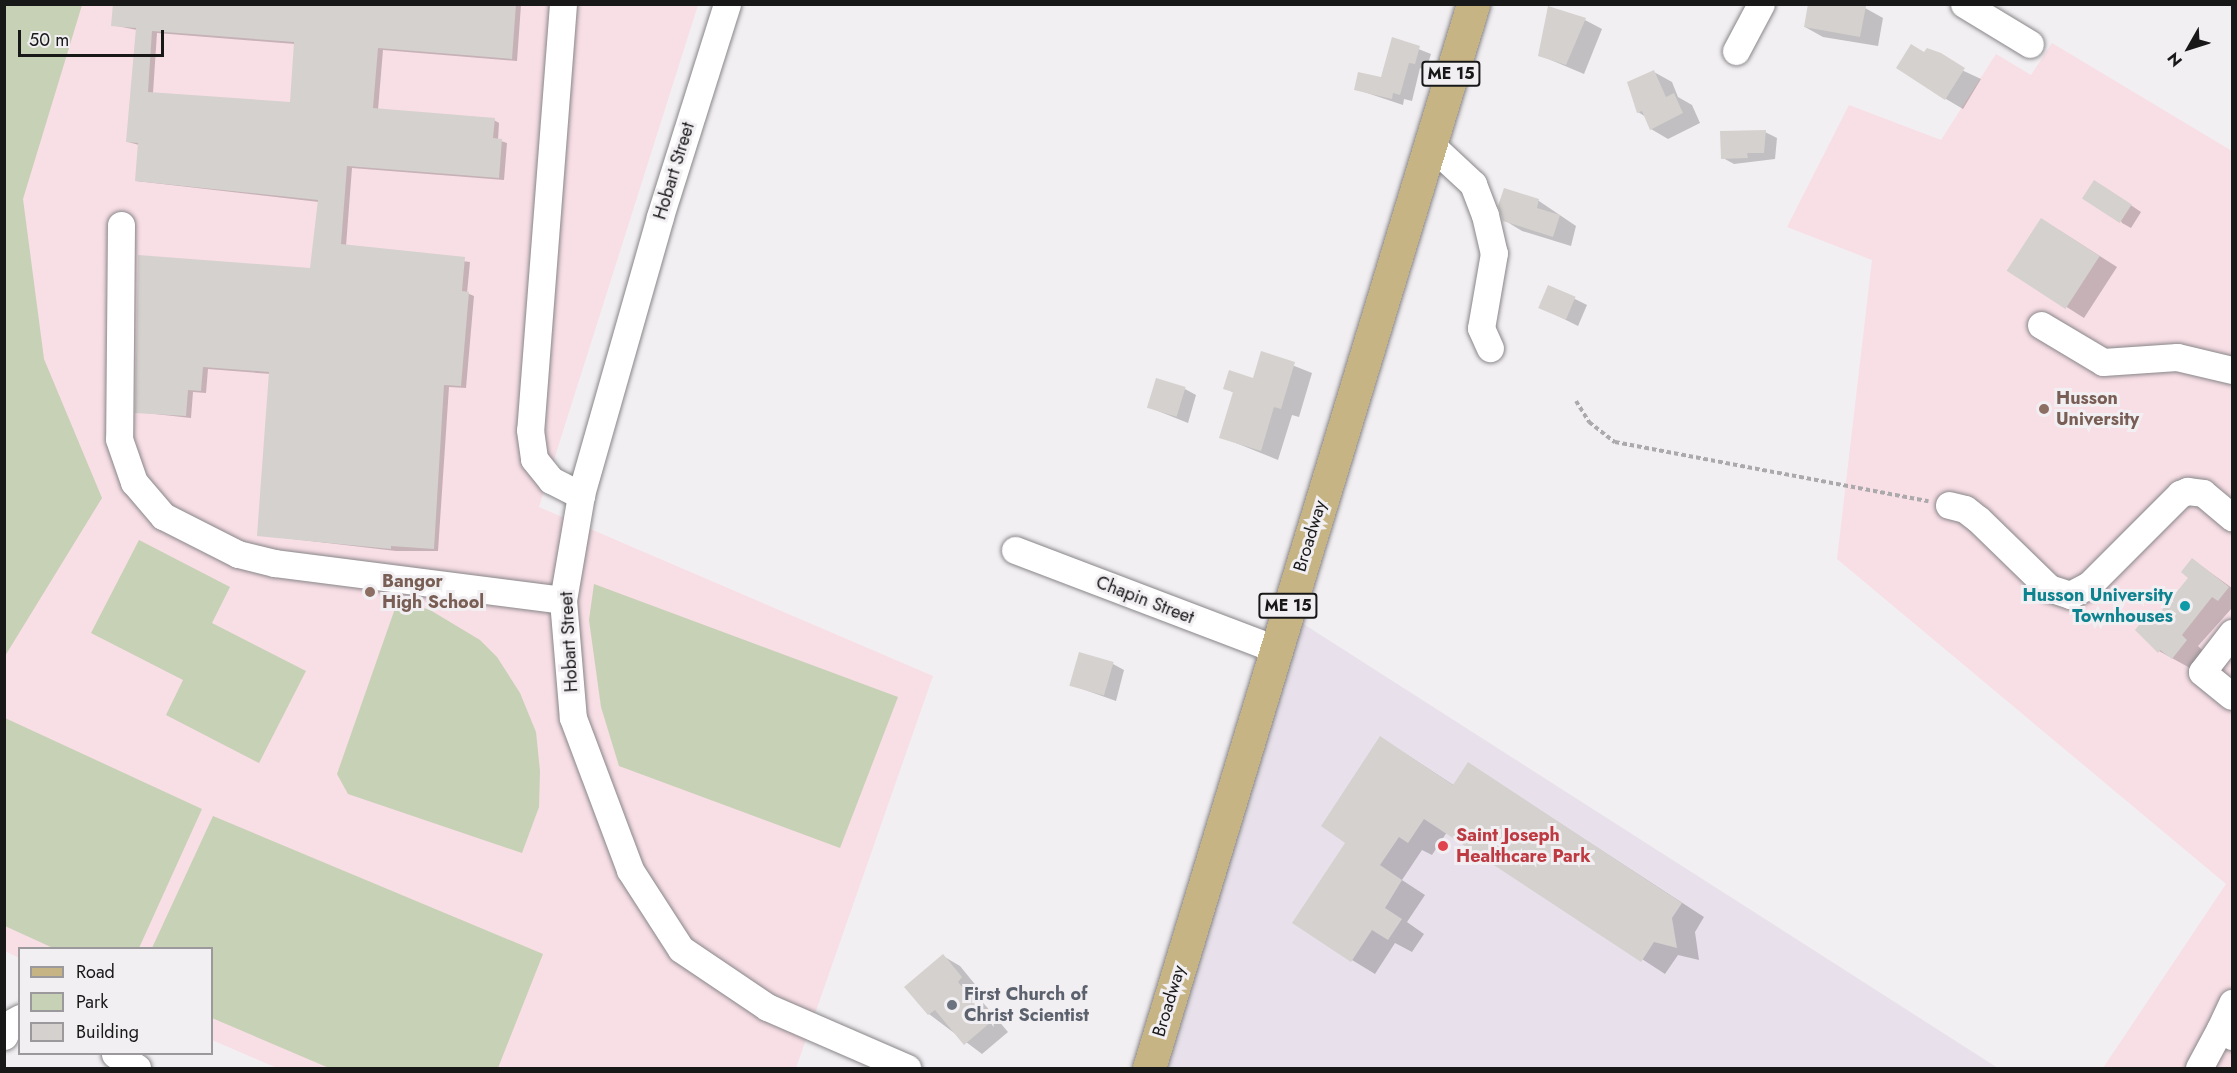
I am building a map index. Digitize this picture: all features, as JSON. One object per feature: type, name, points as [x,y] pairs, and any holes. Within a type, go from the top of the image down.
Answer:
[{"type":"main road","name":"Broadway","points":[[1149,1068],[1473,4]]},
{"type":"street","points":[[563,4],[530,430],[534,459],[551,480],[581,495]]},
{"type":"street","name":"Hobart Street","points":[[727,4],[660,217],[581,495],[563,600],[573,718],[630,870],[681,949],[767,1007],[907,1068]]},
{"type":"street","points":[[1736,51],[1761,4]]},
{"type":"street","points":[[1964,4],[2030,44]]},
{"type":"street","points":[[1430,144],[1473,184],[1485,215],[1494,253],[1481,328],[1490,348]]},
{"type":"street","points":[[121,225],[119,439],[134,482],[163,516],[238,554],[275,563],[563,600]]},
{"type":"street","points":[[2041,325],[2103,362],[2177,357],[2232,370]]},
{"type":"street","points":[[1949,505],[1965,509],[1978,519],[2049,588],[2070,595],[2089,585],[2180,494],[2187,491],[2203,493],[2232,517]]},
{"type":"street","name":"Chapin Street","points":[[1015,550],[1275,649]]},
{"type":"street","points":[[2232,633],[2202,672],[2232,696]]},
{"type":"street","points":[[2199,1068],[2226,1032],[2232,1002]]},
{"type":"street","points":[[4,1036],[9,1024],[18,1019]]},
{"type":"street","points":[[118,1055],[137,1068]]},
{"type":"path","points":[[1576,401],[1589,422],[1615,442],[1949,505]]},
{"type":"shaded area","name":"Bangor High School","points":[[30,4],[698,5],[539,507],[933,676],[796,1068],[277,1068],[213,1040],[213,947],[18,947],[18,958],[5,951],[4,34]]},
{"type":"shaded area","name":"Husson University","points":[[2052,43],[2232,151],[2232,1068],[2103,1068],[2226,884],[1837,559],[1872,260],[1787,227],[1849,105],[1941,140],[1996,54],[2031,75]]},
{"type":"shaded area","name":"Saint Joseph Healthcare Park","points":[[1302,623],[1998,1068],[1167,1068]]},
{"type":"green space","points":[[4,5],[82,5],[23,199],[44,359],[102,498],[5,656]]},
{"type":"green space","points":[[139,540],[230,587],[212,623],[306,671],[259,763],[166,715],[183,680],[91,633]]},
{"type":"green space","points":[[594,584],[898,697],[840,848],[619,766],[601,707],[589,620]]},
{"type":"green space","points":[[398,600],[430,610],[480,640],[497,657],[520,693],[536,732],[540,771],[539,807],[522,853],[348,794],[337,774]]},
{"type":"green space","points":[[5,718],[202,809],[139,947],[51,947],[5,926]]},
{"type":"green space","points":[[213,816],[543,954],[498,1068],[329,1068],[213,1018],[213,947],[152,947]]},
{"type":"building","points":[[113,4],[516,4],[512,59],[378,48],[373,108],[495,118],[493,138],[502,139],[499,178],[347,166],[341,244],[465,257],[462,291],[469,292],[461,386],[444,385],[434,549],[391,546],[391,549],[257,536],[269,372],[203,367],[201,391],[188,390],[186,416],[135,413],[138,255],[310,268],[318,200],[135,181],[138,143],[126,142],[136,28],[111,26]],"holes":[[[152,31],[294,42],[290,102],[148,92]]]},
{"type":"building","points":[[1808,4],[1866,6],[1860,37],[1804,27]]},
{"type":"building","points":[[1548,6],[1586,18],[1566,65],[1538,56]]},
{"type":"building","points":[[1392,37],[1420,46],[1415,64],[1409,63],[1400,95],[1393,93],[1392,99],[1354,90],[1358,72],[1381,77]]},
{"type":"building","points":[[1911,44],[1924,52],[1927,48],[1941,53],[1965,68],[1945,100],[1896,68]]},
{"type":"building","points":[[1654,70],[1666,97],[1674,93],[1683,113],[1650,130],[1642,111],[1637,113],[1627,82]]},
{"type":"building","points":[[1766,130],[1764,153],[1747,153],[1748,158],[1721,159],[1720,131]]},
{"type":"building","points":[[2094,180],[2132,205],[2120,223],[2082,198]]},
{"type":"building","points":[[1504,188],[1539,199],[1537,208],[1560,215],[1553,237],[1503,221],[1498,206]]},
{"type":"building","points":[[2041,218],[2100,256],[2065,309],[2007,271]]},
{"type":"building","points":[[1548,285],[1576,297],[1566,320],[1538,308]]},
{"type":"building","points":[[1261,351],[1295,362],[1281,409],[1274,407],[1261,451],[1219,438],[1233,392],[1223,389],[1229,370],[1253,378]]},
{"type":"building","points":[[1156,378],[1186,387],[1177,417],[1147,408]]},
{"type":"building","name":"Husson University Townhouses","points":[[2192,558],[2229,587],[2218,601],[2212,597],[2182,635],[2187,640],[2172,659],[2160,650],[2158,653],[2135,630],[2151,610],[2157,616],[2188,578],[2181,572]]},
{"type":"building","points":[[1079,652],[1114,662],[1104,696],[1069,686]]},
{"type":"building","points":[[1380,736],[1453,785],[1468,762],[1682,903],[1672,918],[1677,948],[1654,942],[1641,962],[1424,819],[1408,843],[1399,837],[1380,865],[1402,880],[1385,908],[1402,919],[1388,940],[1372,930],[1351,962],[1292,923],[1345,843],[1321,826]]},
{"type":"building","points":[[943,954],[962,977],[958,982],[991,1022],[964,1045],[935,1010],[928,1015],[904,987]]},
{"type":"place","name":"Husson University","points":[[2044,409]]},
{"type":"place","name":"Bangor High School","points":[[370,592]]},
{"type":"place","name":"Husson University Townhouses","points":[[2185,606]]},
{"type":"place","name":"Saint Joseph Healthcare Park","points":[[1443,846]]},
{"type":"place","name":"First Church of Christ Scientist","points":[[952,1005]]}]
